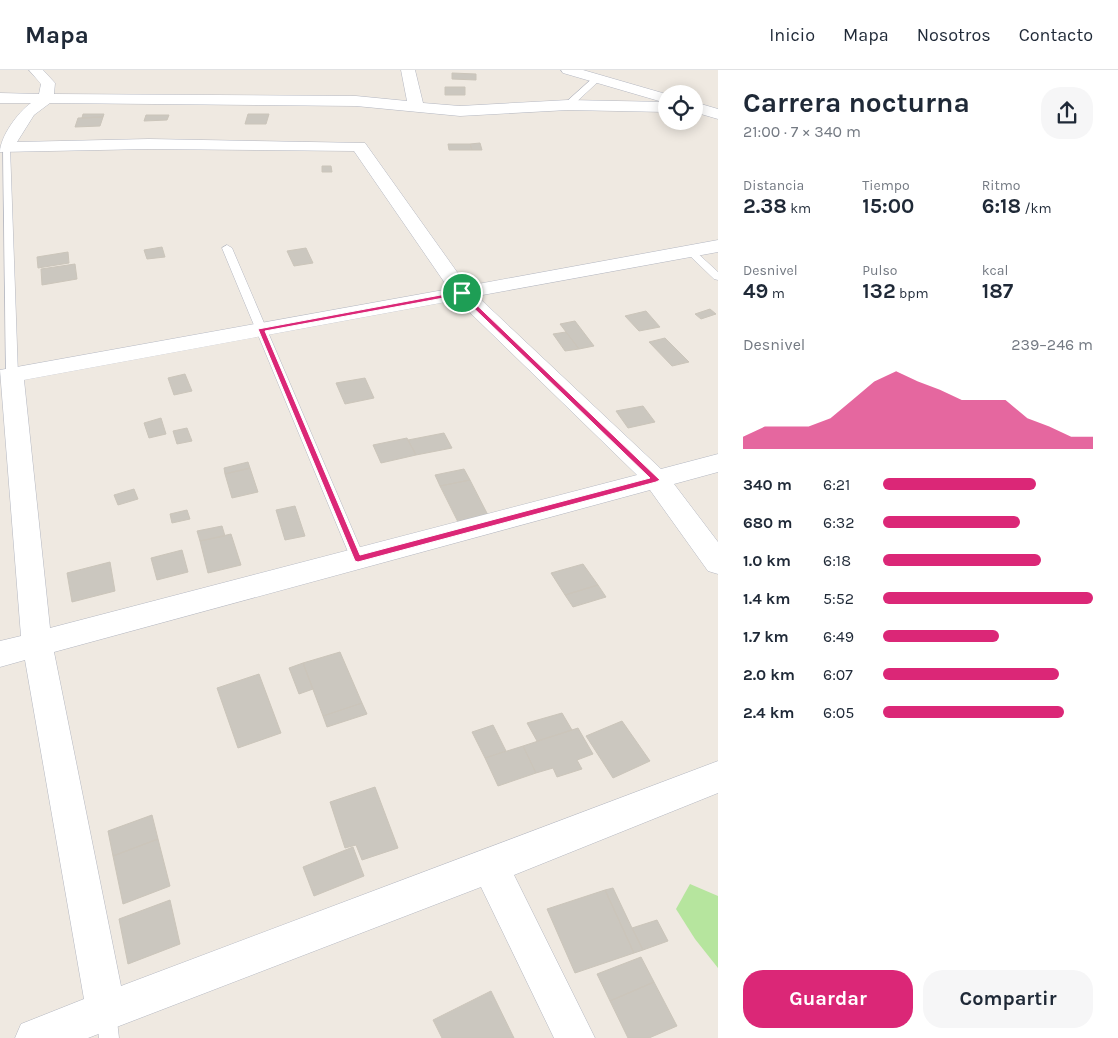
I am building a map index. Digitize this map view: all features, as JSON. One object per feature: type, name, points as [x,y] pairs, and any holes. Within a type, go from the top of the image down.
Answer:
[{"type":"street","points":[[3,147],[28,112],[46,99],[48,83],[36,70]]},
{"type":"street","points":[[408,70],[416,107]]},
{"type":"street","points":[[568,70],[658,97]]},
{"type":"street","points":[[0,98],[346,101],[460,111],[568,105],[658,107]]},
{"type":"street","points":[[703,110],[718,114]]},
{"type":"street","points":[[3,147],[148,144],[359,146],[462,293],[656,480],[718,563]]},
{"type":"street","points":[[107,1024],[37,643],[6,376],[718,246]]},
{"type":"street","points":[[0,654],[718,463]]},
{"type":"street","points":[[35,1038],[107,1024],[490,866],[718,777]]},
{"type":"street","points":[[490,866],[575,1038]]},
{"type":"lane","points":[[568,105],[597,79]]},
{"type":"lane","points":[[3,147],[6,376]]},
{"type":"lane","points":[[227,248],[358,558]]},
{"type":"lane","points":[[690,251],[718,277]]},
{"type":"green space","points":[[690,884],[718,896],[718,968],[695,939],[676,909]]},
{"type":"building","points":[[452,73],[476,74],[476,80],[452,79]]},
{"type":"building","points":[[445,87],[465,87],[465,95],[445,95]]},
{"type":"building","points":[[83,114],[104,114],[103,117],[82,118]]},
{"type":"building","points":[[248,114],[269,114],[266,124],[245,124]]},
{"type":"building","points":[[146,115],[169,115],[167,120],[144,121]]},
{"type":"building","points":[[103,117],[100,126],[75,127],[78,118]]},
{"type":"building","points":[[480,143],[482,150],[472,150],[470,144]]},
{"type":"building","points":[[448,144],[470,144],[472,150],[449,150]]},
{"type":"building","points":[[322,166],[331,166],[332,172],[322,172]]},
{"type":"building","points":[[162,247],[165,257],[147,259],[144,250]]},
{"type":"building","points":[[306,248],[313,263],[294,266],[287,251]]},
{"type":"building","points":[[68,252],[69,263],[38,268],[37,257]]},
{"type":"building","points":[[75,264],[77,279],[42,285],[41,269]]},
{"type":"building","points":[[710,309],[716,314],[701,319],[695,314]]},
{"type":"building","points":[[646,311],[660,327],[639,331],[625,316]]},
{"type":"building","points":[[575,321],[594,346],[579,349],[560,324]]},
{"type":"building","points":[[566,332],[579,349],[565,351],[553,334]]},
{"type":"building","points":[[665,338],[689,362],[672,366],[649,342]]},
{"type":"building","points":[[185,374],[192,391],[174,395],[168,378]]},
{"type":"building","points":[[365,378],[374,398],[345,404],[336,383]]},
{"type":"building","points":[[643,406],[655,422],[628,428],[616,411]]},
{"type":"building","points":[[161,418],[166,434],[149,438],[144,423]]},
{"type":"building","points":[[187,428],[192,441],[177,444],[173,431]]},
{"type":"building","points":[[444,433],[452,448],[416,455],[408,440]]},
{"type":"building","points":[[407,438],[416,455],[381,463],[373,445]]},
{"type":"building","points":[[248,462],[250,468],[225,474],[224,468]]},
{"type":"building","points":[[250,468],[258,492],[232,498],[225,474]]},
{"type":"building","points":[[464,469],[470,480],[440,486],[435,475]]},
{"type":"building","points":[[470,480],[491,521],[461,528],[440,486]]},
{"type":"building","points":[[134,489],[138,499],[118,505],[114,495]]},
{"type":"building","points":[[295,506],[305,536],[285,540],[276,510]]},
{"type":"building","points":[[187,510],[190,519],[172,523],[170,514]]},
{"type":"building","points":[[222,526],[225,536],[200,541],[197,531]]},
{"type":"building","points":[[231,534],[241,565],[208,573],[200,541]]},
{"type":"building","points":[[182,550],[188,572],[157,580],[151,558]]},
{"type":"building","points":[[110,562],[115,591],[72,602],[67,573]]},
{"type":"building","points":[[583,564],[598,585],[565,595],[551,573]]},
{"type":"building","points":[[598,585],[606,597],[573,607],[565,595]]},
{"type":"building","points":[[340,652],[362,703],[323,716],[303,663]]},
{"type":"building","points":[[303,663],[313,689],[299,694],[289,668]]},
{"type":"building","points":[[259,674],[281,733],[238,748],[217,688]]},
{"type":"building","points":[[362,703],[367,714],[327,727],[323,716]]},
{"type":"building","points":[[562,713],[572,730],[537,741],[527,723]]},
{"type":"building","points":[[622,721],[650,761],[613,778],[586,736]]},
{"type":"building","points":[[493,725],[506,751],[485,758],[472,732]]},
{"type":"building","points":[[578,728],[593,754],[577,760],[582,769],[557,777],[553,768],[536,773],[523,746]]},
{"type":"building","points":[[523,746],[536,773],[498,786],[485,758]]},
{"type":"building","points":[[375,787],[398,848],[362,860],[356,845],[345,848],[330,802]]},
{"type":"building","points":[[152,815],[158,839],[113,856],[108,831]]},
{"type":"building","points":[[158,839],[170,886],[123,904],[113,856]]},
{"type":"building","points":[[353,847],[364,876],[314,896],[303,867]]},
{"type":"building","points":[[613,888],[643,950],[634,953],[605,890]]},
{"type":"building","points":[[605,890],[634,953],[575,973],[547,909]]},
{"type":"building","points":[[170,900],[180,944],[128,964],[119,919]]},
{"type":"building","points":[[657,920],[668,941],[643,950],[632,928]]},
{"type":"building","points":[[641,957],[654,982],[610,1001],[597,974]]},
{"type":"building","points":[[654,982],[677,1026],[649,1038],[628,1038],[610,1001]]},
{"type":"building","points":[[491,991],[514,1038],[442,1038],[433,1020]]},
{"type":"route","points":[[462,293],[656,480],[358,558],[262,329],[462,293]]}]
